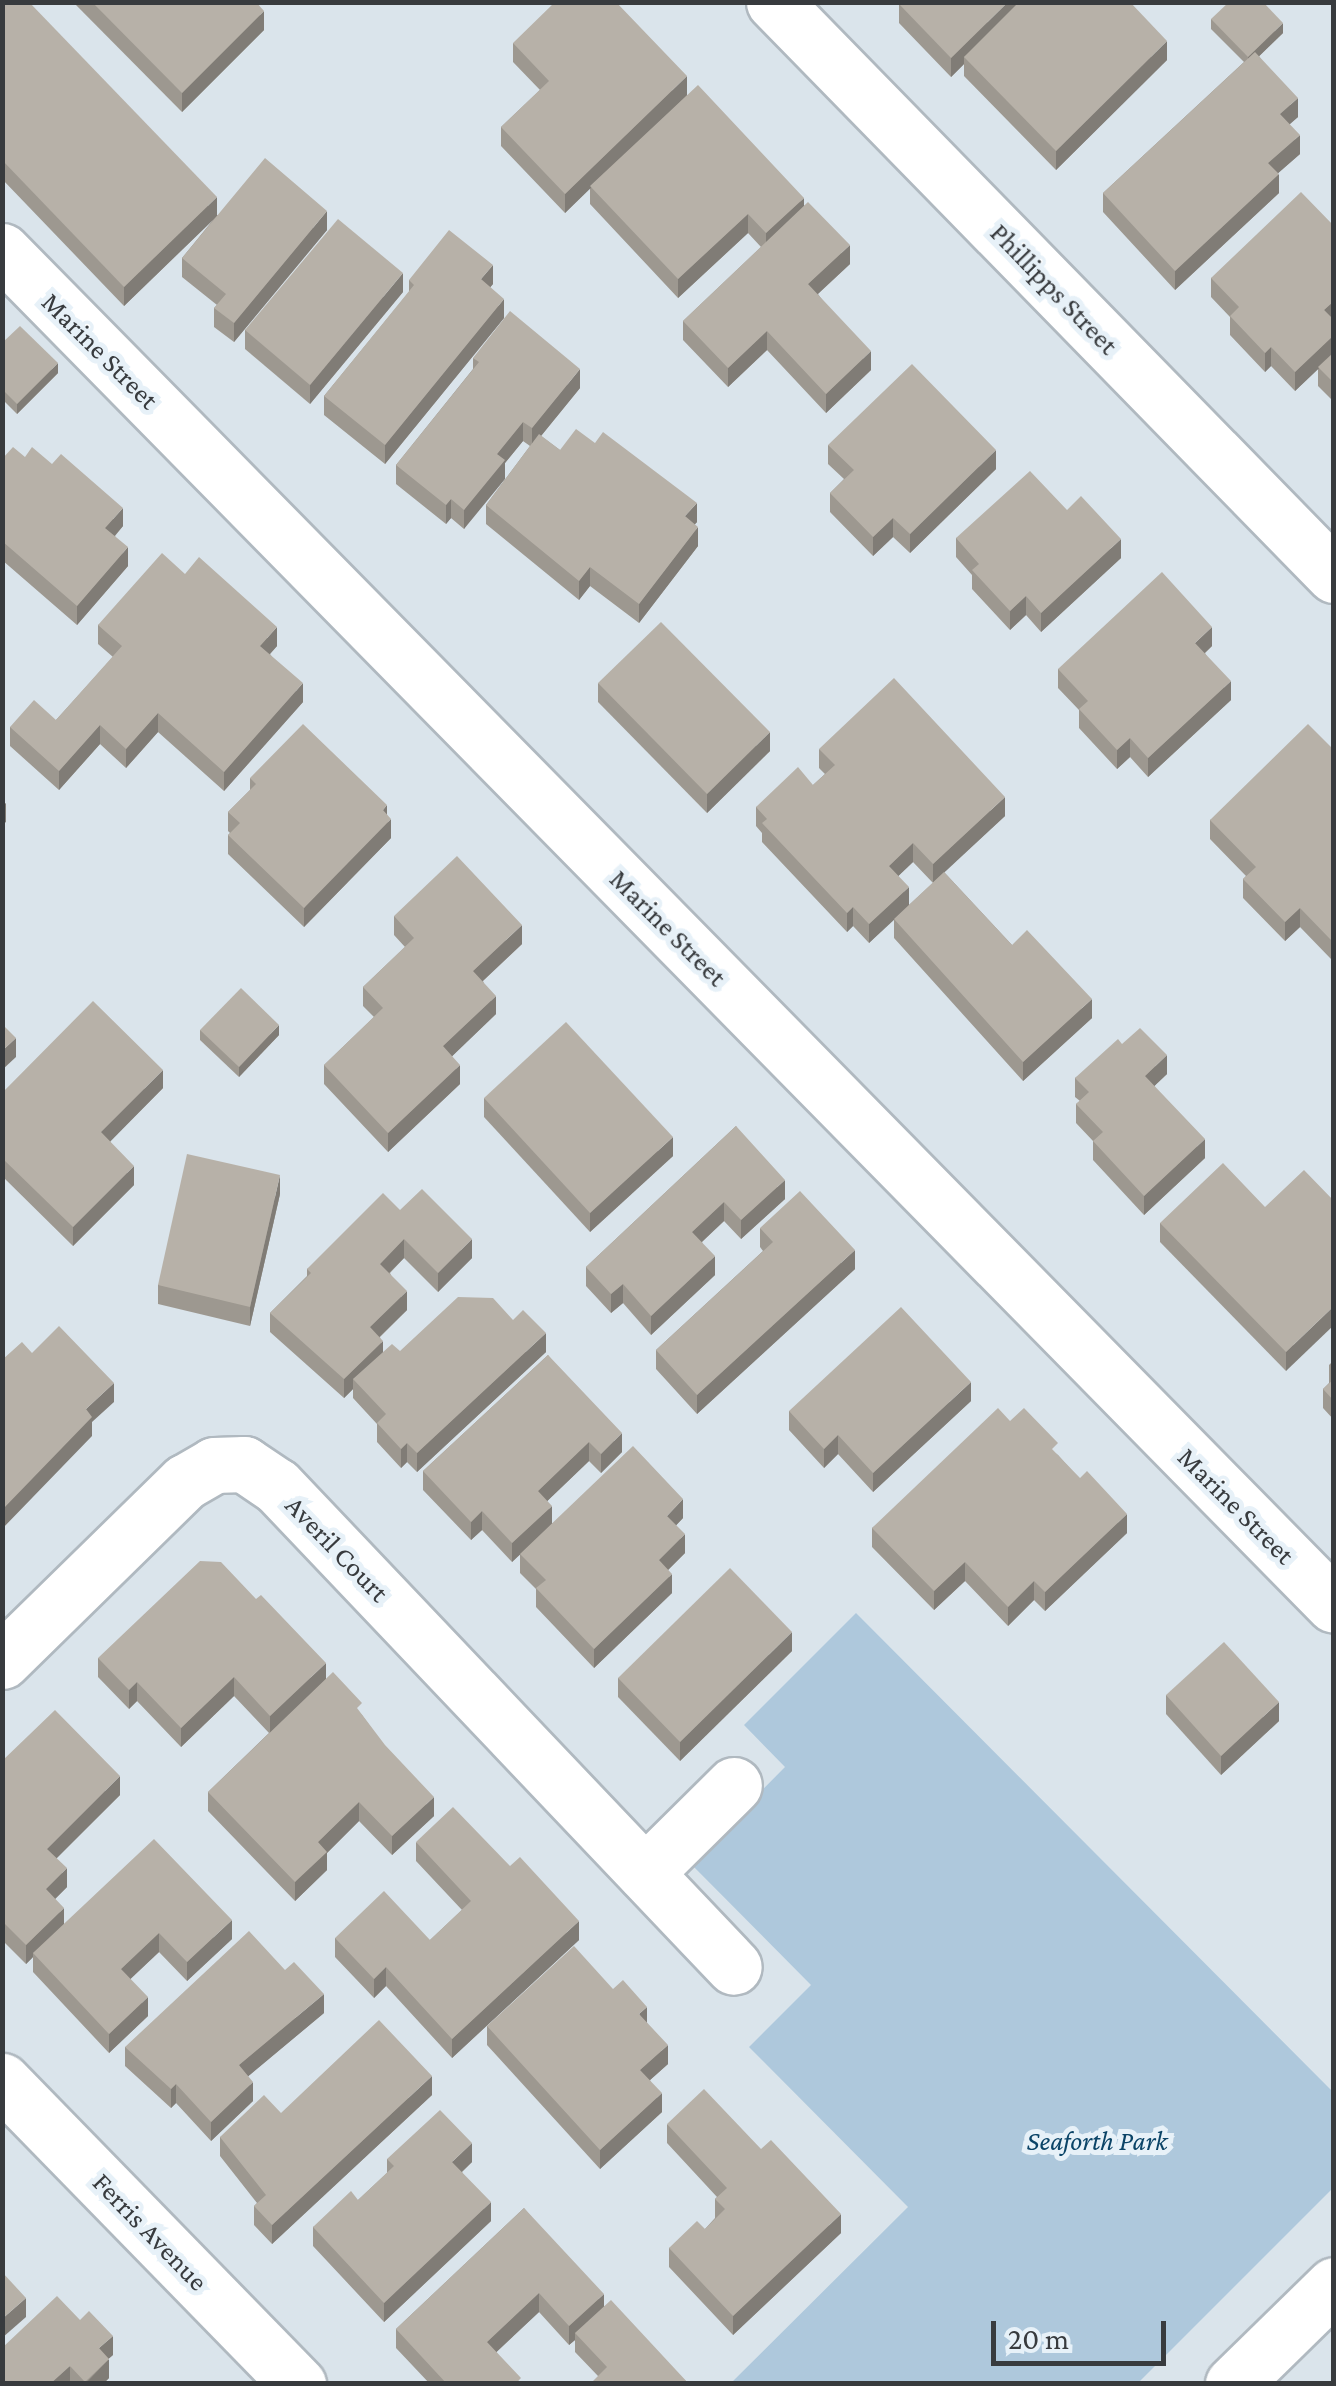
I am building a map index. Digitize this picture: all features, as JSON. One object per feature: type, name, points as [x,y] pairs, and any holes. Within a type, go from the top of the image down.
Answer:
[{"type":"street","name":"Phillipps Street","points":[[774,2],[1334,575]]},
{"type":"street","name":"Marine Street","points":[[2,252],[1334,1605]]},
{"type":"street","name":"Averil Court","points":[[2,1661],[185,1482],[214,1464],[244,1464],[277,1486],[734,1966]]},
{"type":"street","points":[[645,1873],[734,1785]]},
{"type":"street","name":"Ferris Avenue","points":[[2,2081],[298,2384]]},
{"type":"street","points":[[1234,2384],[1334,2284]]},
{"type":"green space","name":"Seaforth Park","points":[[856,1613],[1333,2092],[1333,2188],[1138,2383],[731,2383],[908,2207],[749,2047],[811,1985],[690,1863],[785,1767],[744,1725]]},
{"type":"building","points":[[2,2],[29,2],[217,197],[124,287],[2,160]]},
{"type":"building","points":[[92,2],[256,2],[264,11],[182,93]]},
{"type":"building","points":[[555,2],[616,2],[687,76],[565,194],[501,127],[549,81],[513,43]]},
{"type":"building","points":[[900,2],[1008,2],[951,58]]},
{"type":"building","points":[[1019,2],[1130,2],[1167,41],[1056,151],[964,57]]},
{"type":"building","points":[[1229,2],[1263,2],[1283,23],[1248,57],[1211,19]]},
{"type":"building","points":[[1255,52],[1298,98],[1280,114],[1300,135],[1268,163],[1279,174],[1175,271],[1103,193]]},
{"type":"building","points":[[698,85],[804,198],[766,233],[748,214],[678,279],[590,186]]},
{"type":"building","points":[[265,158],[327,211],[234,323],[214,308],[226,294],[182,258]]},
{"type":"building","points":[[1301,192],[1334,226],[1334,301],[1324,310],[1334,320],[1334,335],[1295,372],[1271,347],[1265,353],[1230,316],[1239,307],[1211,278]]},
{"type":"building","points":[[808,202],[850,245],[808,284],[871,351],[826,394],[767,331],[728,368],[683,321]]},
{"type":"building","points":[[338,219],[403,273],[310,385],[245,330]]},
{"type":"building","points":[[449,230],[493,265],[481,279],[504,299],[385,445],[324,396],[414,285],[409,280]]},
{"type":"building","points":[[510,311],[580,369],[532,428],[523,422],[497,454],[505,460],[464,510],[451,499],[446,505],[396,465],[479,362],[473,358]]},
{"type":"building","points":[[20,326],[58,363],[17,404],[2,389],[2,343]]},
{"type":"building","points":[[1334,352],[1334,383],[1318,367]]},
{"type":"building","points":[[912,364],[996,450],[910,534],[893,518],[873,537],[830,493],[854,470],[828,445]]},
{"type":"building","points":[[576,429],[595,443],[603,432],[697,503],[685,516],[698,527],[639,604],[590,567],[579,581],[486,505],[539,434],[560,450]]},
{"type":"building","points":[[13,447],[25,457],[32,447],[52,464],[61,454],[123,508],[105,528],[128,547],[77,606],[2,541],[2,459]]},
{"type":"building","points":[[1030,471],[1067,510],[1081,496],[1121,539],[1041,613],[1026,596],[1010,611],[972,570],[979,564],[956,538]]},
{"type":"building","points":[[162,553],[185,574],[199,557],[277,627],[260,646],[303,683],[224,772],[158,713],[126,749],[100,725],[59,771],[10,727],[34,700],[56,720],[122,646],[98,625]]},
{"type":"building","points":[[1162,572],[1212,627],[1195,643],[1231,681],[1148,758],[1130,738],[1117,750],[1079,709],[1088,701],[1058,669]]},
{"type":"building","points":[[661,622],[770,732],[707,794],[598,683]]},
{"type":"building","points":[[894,678],[1005,797],[933,864],[913,843],[889,866],[909,887],[869,924],[853,907],[847,913],[762,823],[767,819],[756,807],[798,767],[813,785],[835,765],[819,749]]},
{"type":"building","points":[[303,724],[387,805],[383,810],[391,819],[304,908],[228,835],[240,823],[228,812],[256,784],[250,778]]},
{"type":"building","points":[[1308,724],[1334,750],[1331,940],[1300,908],[1285,922],[1243,879],[1256,867],[1210,820]]},
{"type":"building","points":[[457,856],[522,925],[473,971],[496,996],[443,1046],[460,1065],[388,1133],[324,1065],[383,1008],[363,987],[414,938],[394,916]]},
{"type":"building","points":[[944,872],[1012,945],[1027,930],[1092,999],[1023,1062],[894,919]]},
{"type":"building","points":[[241,988],[279,1025],[239,1067],[200,1030]]},
{"type":"building","points":[[93,1001],[163,1070],[101,1132],[134,1166],[73,1227],[2,1158],[2,1093]]},
{"type":"building","points":[[566,1022],[673,1137],[590,1213],[484,1098]]},
{"type":"building","points":[[2,1024],[16,1038],[2,1051]]},
{"type":"building","points":[[1140,1028],[1167,1055],[1145,1076],[1205,1139],[1144,1196],[1093,1141],[1103,1132],[1076,1104],[1089,1092],[1075,1078],[1118,1039],[1122,1044]]},
{"type":"building","points":[[736,1126],[785,1180],[741,1220],[724,1202],[692,1232],[715,1256],[651,1316],[623,1284],[611,1294],[586,1267]]},
{"type":"building","points":[[187,1154],[280,1175],[250,1307],[158,1285]]},
{"type":"building","points":[[1223,1163],[1265,1207],[1304,1170],[1334,1201],[1334,1306],[1286,1352],[1160,1223]]},
{"type":"building","points":[[422,1189],[472,1239],[438,1273],[404,1239],[380,1264],[407,1291],[370,1327],[383,1341],[344,1379],[270,1313],[311,1273],[307,1269],[383,1193],[400,1210]]},
{"type":"building","points":[[800,1191],[855,1250],[697,1395],[656,1350],[773,1242],[760,1228]]},
{"type":"building","points":[[458,1297],[493,1298],[513,1320],[523,1310],[546,1333],[417,1453],[407,1443],[401,1449],[377,1423],[386,1414],[353,1379],[392,1344],[400,1351]]},
{"type":"building","points":[[901,1307],[971,1382],[873,1473],[838,1435],[824,1449],[789,1411]]},
{"type":"building","points":[[59,1326],[114,1383],[86,1409],[92,1417],[2,1510],[2,1360],[22,1342],[32,1353]]},
{"type":"building","points":[[548,1355],[622,1433],[601,1454],[589,1442],[538,1491],[552,1506],[512,1543],[482,1511],[471,1522],[423,1471]]},
{"type":"building","points":[[1334,1379],[1334,1401],[1323,1389]]},
{"type":"building","points":[[998,1408],[1010,1421],[1024,1408],[1058,1443],[1052,1449],[1080,1478],[1087,1471],[1127,1514],[1045,1592],[1034,1581],[1008,1607],[965,1562],[934,1591],[872,1528]]},
{"type":"building","points":[[633,1446],[683,1499],[667,1516],[685,1534],[659,1560],[672,1574],[594,1649],[536,1588],[546,1580],[520,1554]]},
{"type":"building","points":[[200,1561],[221,1562],[256,1599],[261,1595],[326,1663],[270,1716],[234,1677],[181,1728],[137,1682],[129,1690],[98,1658]]},
{"type":"building","points":[[730,1568],[792,1632],[680,1742],[618,1678]]},
{"type":"building","points":[[1224,1642],[1279,1702],[1221,1756],[1166,1695]]},
{"type":"building","points":[[333,1672],[362,1703],[357,1708],[385,1745],[434,1797],[392,1836],[359,1802],[318,1842],[327,1852],[295,1882],[208,1792]]},
{"type":"building","points":[[55,1710],[120,1776],[47,1849],[67,1868],[46,1889],[64,1908],[26,1945],[2,1921],[2,1761]]},
{"type":"building","points":[[453,1807],[510,1866],[520,1857],[579,1921],[452,2039],[386,1967],[374,1979],[335,1938],[384,1891],[430,1940],[471,1901],[416,1842]]},
{"type":"building","points":[[154,1839],[232,1920],[187,1962],[159,1933],[121,1969],[148,1997],[109,2034],[33,1953]]},
{"type":"building","points":[[249,1931],[285,1970],[294,1962],[324,1994],[239,2065],[253,2082],[211,2122],[176,2084],[171,2089],[125,2047]]},
{"type":"building","points":[[574,1946],[613,1989],[623,1980],[647,2007],[639,2014],[668,2045],[640,2070],[662,2093],[600,2150],[487,2026]]},
{"type":"building","points":[[379,2020],[432,2076],[272,2225],[254,2206],[266,2195],[220,2137],[264,2095],[281,2113]]},
{"type":"building","points":[[704,2089],[761,2149],[771,2140],[841,2214],[733,2316],[669,2248],[697,2221],[705,2229],[725,2209],[715,2199],[727,2188],[667,2124]]},
{"type":"building","points":[[440,2110],[472,2143],[452,2162],[491,2202],[384,2303],[313,2227],[351,2191],[358,2200],[394,2166],[387,2159]]},
{"type":"building","points":[[524,2208],[604,2294],[569,2326],[539,2293],[487,2342],[521,2378],[515,2384],[447,2384],[396,2329]]},
{"type":"building","points":[[2,2272],[26,2298],[2,2319]]},
{"type":"building","points":[[57,2296],[80,2320],[89,2311],[113,2336],[99,2348],[109,2359],[85,2382],[70,2366],[50,2384],[2,2384],[2,2348]]},
{"type":"building","points":[[611,2300],[689,2384],[590,2384],[607,2367],[575,2333]]}]
